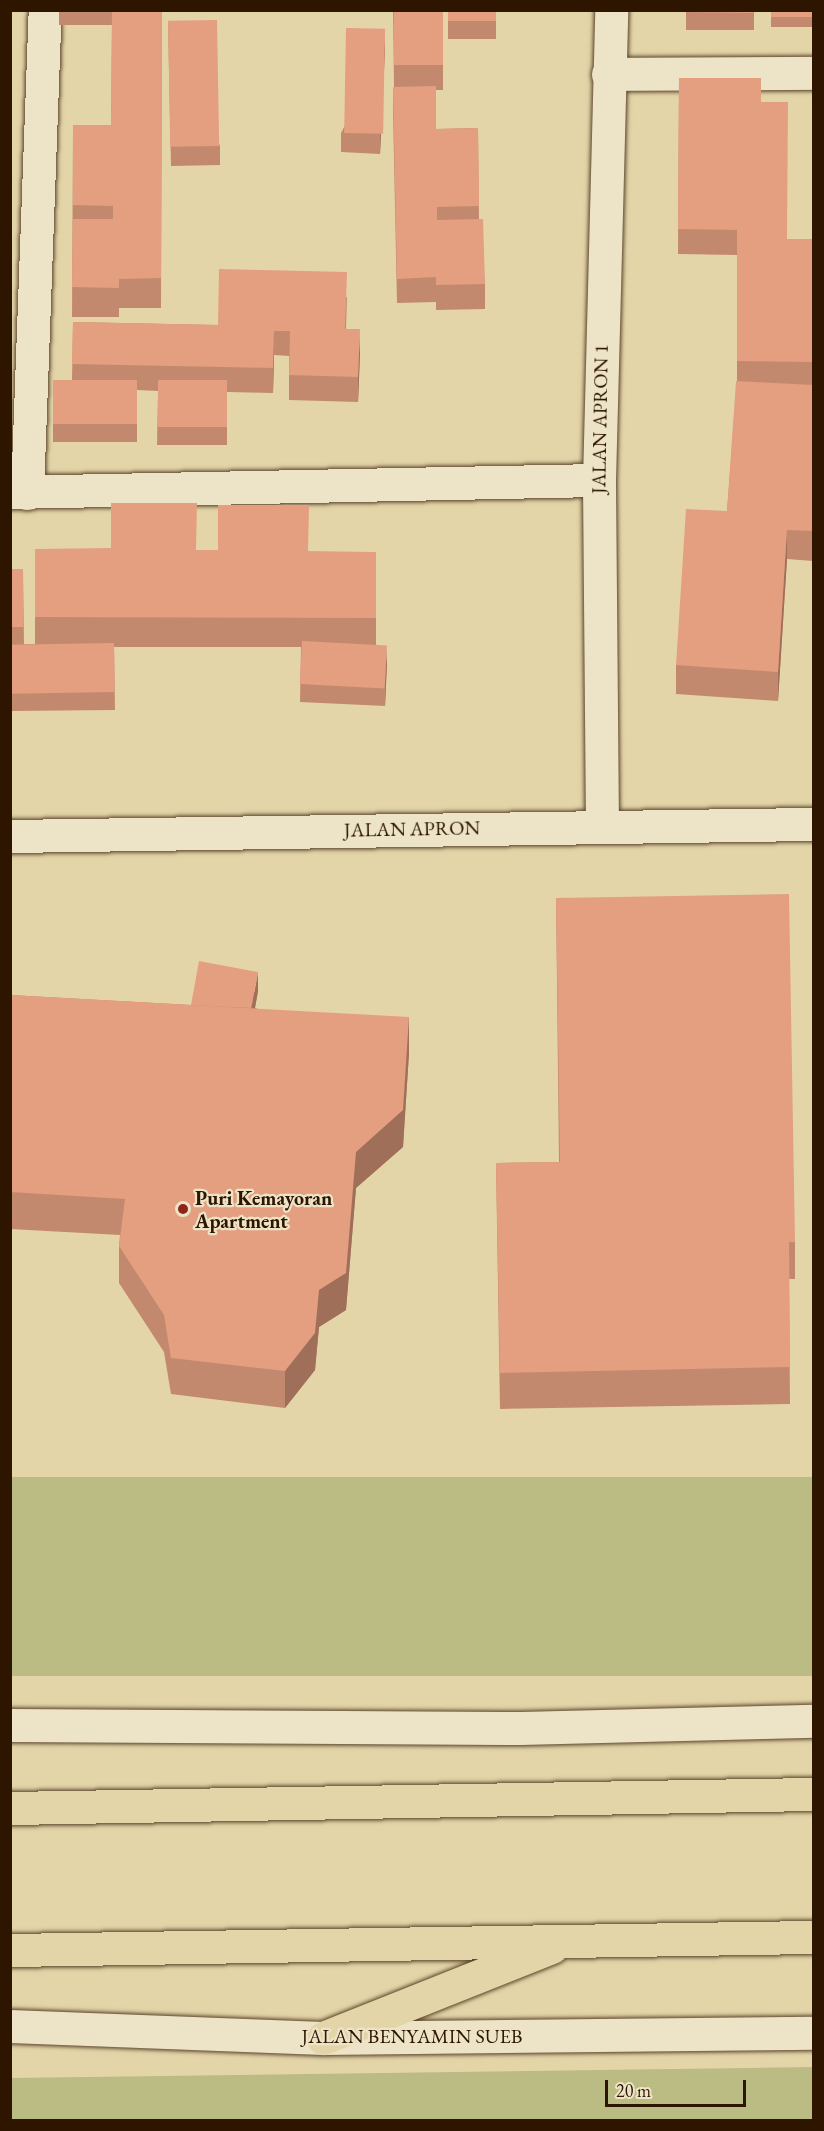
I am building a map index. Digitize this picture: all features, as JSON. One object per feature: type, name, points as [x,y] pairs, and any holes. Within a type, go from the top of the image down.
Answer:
[{"type":"main road","points":[[10,1808],[813,1794]]},
{"type":"main road","points":[[10,1950],[570,1939],[813,1937]]},
{"type":"main road","points":[[323,2038],[570,1939]]},
{"type":"street","points":[[45,10],[19,492],[598,480]]},
{"type":"street","name":"JALAN APRON 1","points":[[602,827],[598,480],[611,10]]},
{"type":"street","points":[[608,74],[813,73]]},
{"type":"street","name":"JALAN APRON","points":[[10,836],[813,824]]},
{"type":"street","points":[[10,1725],[520,1728],[813,1721]]},
{"type":"street","name":"JALAN BENYAMIN SUEB","points":[[10,2026],[323,2038],[813,2033]]},
{"type":"green space","points":[[11,1477],[813,1477],[813,1676],[11,1676]]},
{"type":"green space","points":[[813,2067],[813,2120],[11,2120],[11,2078]]},
{"type":"building","points":[[112,10],[162,10],[161,278],[119,279],[119,288],[72,287],[73,219],[113,219],[113,206],[73,205],[73,125],[111,125]]},
{"type":"building","points":[[394,10],[443,10],[443,65],[394,65]]},
{"type":"building","points":[[448,10],[496,10],[496,21],[448,21]]},
{"type":"building","points":[[686,10],[753,10],[753,13],[686,12]]},
{"type":"building","points":[[771,10],[813,10],[813,17],[771,17]]},
{"type":"building","points":[[217,20],[219,146],[170,147],[168,21]]},
{"type":"building","points":[[346,28],[385,29],[383,134],[344,133]]},
{"type":"building","points":[[679,78],[761,78],[761,102],[788,102],[787,239],[813,239],[813,362],[737,361],[737,230],[678,229]]},
{"type":"building","points":[[436,86],[436,129],[478,128],[479,206],[437,207],[437,220],[483,219],[485,284],[436,285],[436,277],[397,279],[393,87]]},
{"type":"building","points":[[219,269],[347,272],[345,329],[360,329],[358,377],[289,375],[290,331],[274,331],[273,368],[72,364],[73,322],[218,325]]},
{"type":"building","points":[[53,380],[137,380],[137,424],[53,424]]},
{"type":"building","points":[[158,380],[227,380],[227,427],[158,427]]},
{"type":"building","points":[[736,381],[813,385],[813,531],[787,530],[778,672],[676,665],[686,509],[727,511]]},
{"type":"building","points":[[111,503],[197,503],[196,550],[218,550],[218,505],[309,505],[308,552],[376,552],[376,618],[35,617],[35,549],[111,548]]},
{"type":"building","points":[[10,569],[23,569],[23,627],[10,627]]},
{"type":"building","points":[[302,641],[387,645],[385,688],[300,684]]},
{"type":"building","points":[[114,643],[115,692],[11,694],[10,645]]},
{"type":"building","points":[[789,894],[795,1242],[789,1242],[790,1367],[500,1373],[496,1163],[560,1162],[556,898]]},
{"type":"building","points":[[199,961],[258,972],[251,1008],[191,1005]]},
{"type":"building","name":"Puri Kemayoran Apartment","points":[[10,995],[409,1017],[403,1110],[356,1152],[346,1273],[319,1290],[315,1333],[285,1371],[171,1358],[164,1315],[119,1246],[125,1199],[10,1192]]},
{"type":"place","name":"Puri Kemayoran Apartment","points":[[183,1209]]}]
